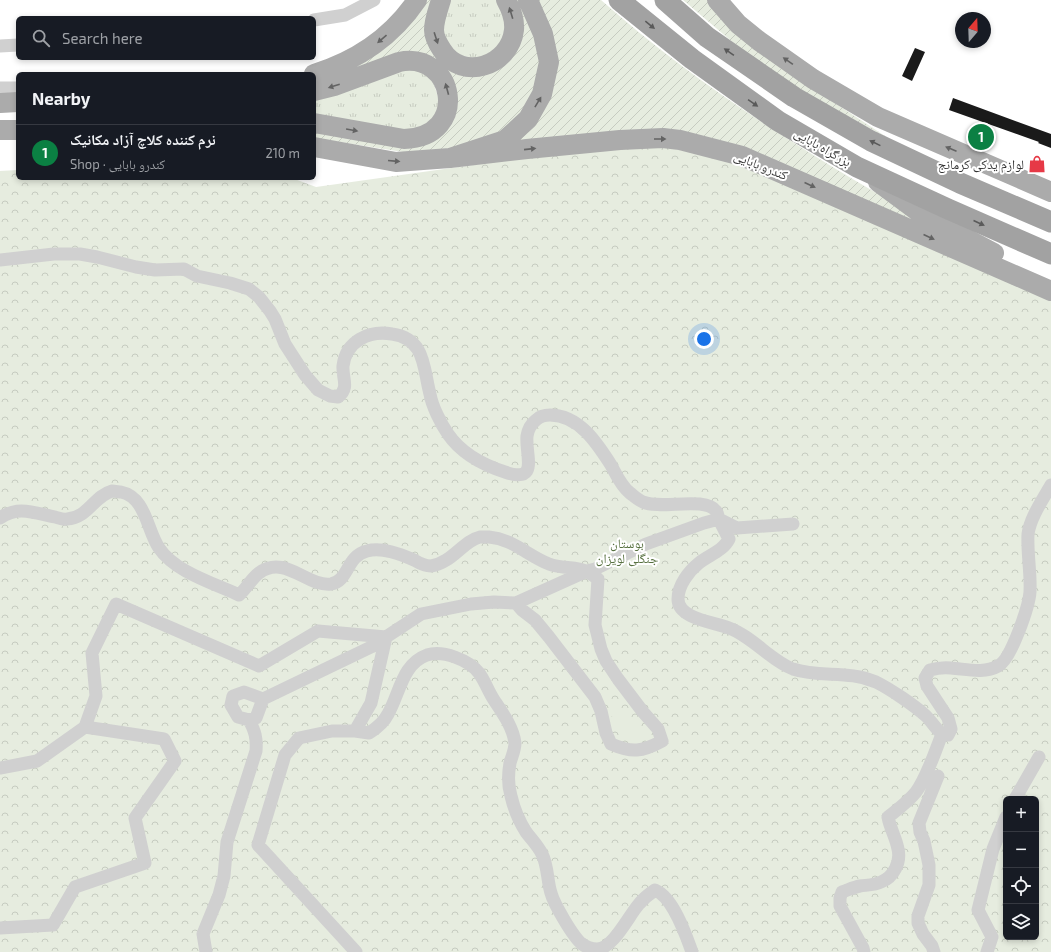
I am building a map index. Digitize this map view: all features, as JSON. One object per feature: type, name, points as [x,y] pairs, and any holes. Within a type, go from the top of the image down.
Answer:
[{"type":"highway","name":"بزرگراه بابایی","points":[[619,0],[692,59],[778,121],[857,167],[1051,254]]},
{"type":"highway","points":[[665,0],[707,36],[794,97],[871,141],[960,183],[1051,222]]},
{"type":"main road","points":[[316,73],[341,65],[371,48],[396,26],[417,0]]},
{"type":"main road","points":[[441,0],[435,21],[434,31],[436,42],[446,57],[466,67],[485,66],[498,59],[507,50],[511,42],[514,29],[511,10],[506,0]]},
{"type":"main road","points":[[316,148],[396,162],[450,158],[505,140],[528,119],[542,94],[549,62],[542,34],[528,0]]},
{"type":"main road","points":[[717,0],[738,24],[759,41],[960,183]]},
{"type":"main road","points":[[316,90],[334,86],[407,60],[426,65],[435,71],[445,82],[448,95],[448,104],[446,114],[438,126],[428,134],[413,138],[404,139],[316,123]]},
{"type":"main road","points":[[813,79],[878,117],[1051,192]]},
{"type":"main road","points":[[0,103],[16,102]]},
{"type":"main road","points":[[0,130],[16,130]]},
{"type":"main road","name":"کندرو بابایی","points":[[450,158],[620,140],[663,138],[680,140],[742,156],[1051,292]]},
{"type":"main road","points":[[857,167],[924,216],[1014,264],[1051,286]]},
{"type":"street","points":[[316,20],[345,15],[374,0]]},
{"type":"street","points":[[0,46],[16,45]]},
{"type":"street","points":[[0,88],[16,88]]},
{"type":"street","points":[[0,260],[54,254],[80,254],[155,270],[184,269],[203,277],[230,282],[248,289],[259,297],[270,311],[275,319],[285,344],[305,375],[318,390],[330,396],[338,397],[343,393],[345,387],[343,368],[345,357],[357,340],[367,335],[381,333],[393,334],[406,338],[416,346],[421,355],[425,365],[430,396],[448,434],[459,447],[469,455],[504,472],[516,475],[523,474],[528,469],[530,460],[527,436],[530,425],[539,418],[549,415],[562,417],[576,423],[589,434],[628,491],[643,502],[658,505],[709,505],[716,510],[729,539],[726,545],[699,563],[683,581],[678,599],[680,608],[688,615],[730,628],[747,636],[776,659],[792,668],[812,674],[859,676],[877,682],[916,707],[942,734],[948,735],[952,729],[948,718],[927,686],[925,678],[930,670],[939,668],[979,670],[993,669],[1000,666],[1004,660],[1012,646],[1024,616],[1030,593],[1028,534],[1036,511],[1051,485]]},
{"type":"street","points":[[0,518],[5,514],[18,510],[30,511],[66,520],[81,516],[102,496],[113,491],[124,493],[134,499],[142,510],[154,540],[159,549],[167,558],[180,569],[239,595],[245,590],[252,579],[266,569],[279,566],[329,584],[342,578],[353,559],[360,553],[368,550],[381,550],[430,566],[447,559],[470,541],[480,537],[496,538],[513,543],[549,564],[587,572],[598,579],[595,625],[606,662],[643,712],[658,729],[662,741],[651,747],[640,750],[624,750],[611,744],[595,697],[535,620],[522,610],[516,603]]},
{"type":"street","points":[[263,699],[244,692],[233,696],[230,705],[238,717],[249,720],[256,718],[263,699],[371,647],[421,614],[471,604],[494,602],[516,603],[595,569],[646,544],[704,523],[719,519],[737,528],[793,524]]},
{"type":"street","points":[[0,768],[37,761],[85,727],[96,696],[92,653],[116,604],[259,666],[318,631],[386,636]]},
{"type":"street","points":[[355,731],[371,703],[386,636]]},
{"type":"street","points":[[356,952],[258,845],[285,755],[299,738],[332,731],[355,731],[369,733],[383,721],[389,713],[409,668],[418,659],[427,655],[435,654],[443,654],[469,664],[480,674],[493,699],[502,712],[513,735],[515,743],[510,764],[508,784],[513,805],[521,824],[542,854],[546,863],[551,893],[582,944],[590,948],[598,949],[610,942],[638,904],[648,894],[655,890],[661,892],[670,904],[692,952]]},
{"type":"street","points":[[206,952],[204,934],[224,876],[227,842],[256,751],[256,731],[249,720]]},
{"type":"street","points":[[0,928],[54,925],[75,887],[145,862],[135,818],[175,761],[164,740],[85,727]]},
{"type":"street","points":[[864,952],[840,906],[842,892],[859,886],[882,882],[896,869],[899,859],[899,850],[890,827],[888,817],[917,791],[929,767],[942,734]]},
{"type":"street","points":[[1017,796],[1039,757]]},
{"type":"street","points":[[934,952],[918,923],[918,916],[929,885],[929,865],[919,823],[938,776]]},
{"type":"street","points":[[987,952],[992,937],[978,910],[993,849],[1003,824]]},
{"type":"green space","points":[[424,0],[435,0],[432,45],[495,68],[511,0],[520,0],[540,44],[540,82],[510,129],[470,147],[403,152],[316,138],[316,128],[390,141],[445,126],[433,63],[316,81]]},
{"type":"green space","points":[[446,0],[500,0],[510,29],[487,61],[449,53],[440,20]]},
{"type":"green space","points":[[535,0],[601,0],[682,66],[768,126],[858,182],[949,234],[721,145],[510,143],[542,105]]},
{"type":"green space","points":[[683,0],[710,0],[786,68],[891,140],[802,91],[736,45]]},
{"type":"green space","points":[[398,66],[430,72],[442,109],[419,133],[316,118],[316,96]]},
{"type":"green space","name":"بوستان جنگلی لویزان","points":[[651,144],[738,162],[1051,299],[1051,952],[0,952],[0,171],[16,170],[16,180],[297,180],[316,187],[536,156]]},
{"type":"green space","points":[[617,706],[647,735],[636,744],[632,745],[625,732],[609,713]]},
{"type":"building","points":[[915,48],[925,52],[912,81],[902,76]]},
{"type":"building","points":[[953,98],[1051,134],[1051,148],[1038,143],[1039,142],[949,110]]},
{"type":"place","name":"نرم کننده کلاچ آزاد مکانیک","points":[[981,137]]},
{"type":"place","name":"لوازم یدکی کرمانج","points":[[1037,164]]}]
